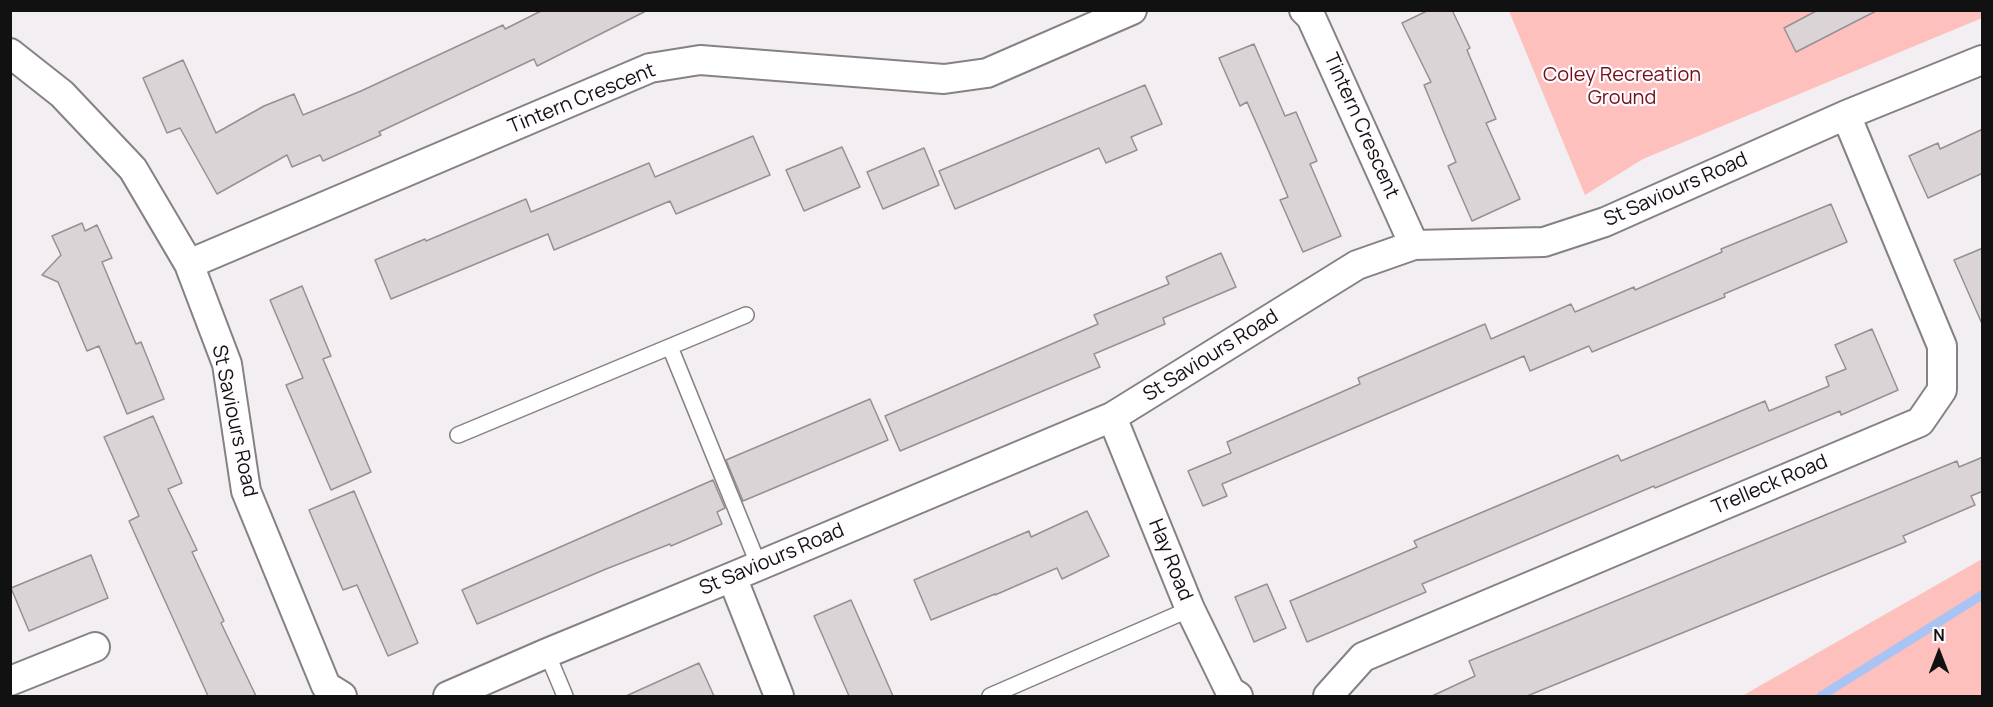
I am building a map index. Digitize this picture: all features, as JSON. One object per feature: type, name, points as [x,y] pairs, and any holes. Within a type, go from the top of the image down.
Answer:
[{"type":"street","name":"Tintern Crescent","points":[[189,264],[650,68],[700,60],[945,79],[987,73],[1131,10]]},
{"type":"street","name":"Tintern Crescent","points":[[1304,10],[1311,17],[1414,245]]},
{"type":"street","name":"St Saviours Road","points":[[10,53],[62,94],[133,169],[189,264],[227,364],[246,491],[327,686],[342,696]]},
{"type":"street","name":"St Saviours Road","points":[[448,696],[1112,417],[1357,265],[1414,245],[1544,242],[1605,222],[1846,115],[1983,60]]},
{"type":"street","name":"Trelleck Road","points":[[1328,696],[1363,657],[1920,422],[1942,390],[1942,346],[1846,115]]},
{"type":"street","name":"Hay Road","points":[[1112,417],[1190,609],[1230,691],[1238,696]]},
{"type":"street","points":[[732,578],[779,696]]},
{"type":"street","points":[[10,681],[95,647]]},
{"type":"lane","points":[[458,435],[746,315]]},
{"type":"lane","points":[[670,347],[759,566]]},
{"type":"lane","points":[[990,696],[1190,609]]},
{"type":"lane","points":[[547,653],[565,696]]},
{"type":"green space","name":"Coley Recreation Ground","points":[[1982,10],[1982,18],[1643,159],[1585,195],[1509,11]]},
{"type":"green space","points":[[1982,559],[1982,696],[1742,696]]},
{"type":"building","points":[[543,10],[648,10],[537,66],[534,59],[379,132],[381,135],[323,161],[320,155],[292,167],[287,155],[217,194],[180,128],[167,133],[143,78],[183,60],[216,133],[264,106],[294,94],[303,115],[361,91],[503,25],[505,29]]},
{"type":"building","points":[[1429,10],[1452,10],[1470,48],[1467,50],[1496,119],[1486,123],[1520,199],[1472,221],[1448,166],[1456,162],[1424,85],[1431,82],[1402,23]]},
{"type":"building","points":[[1818,10],[1878,10],[1796,52],[1784,28]]},
{"type":"building","points":[[1254,44],[1285,116],[1296,112],[1317,161],[1310,164],[1341,236],[1303,252],[1280,200],[1288,197],[1269,152],[1247,102],[1240,106],[1219,58]]},
{"type":"building","points":[[1145,85],[1162,124],[1131,137],[1137,150],[1106,163],[1099,148],[955,209],[939,171]]},
{"type":"building","points":[[1983,129],[1983,173],[1928,198],[1909,156],[1938,143],[1940,149]]},
{"type":"building","points":[[753,136],[770,175],[676,214],[670,201],[554,250],[548,234],[391,299],[375,260],[526,199],[531,212],[649,163],[655,177]]},
{"type":"building","points":[[842,147],[860,187],[804,211],[786,170]]},
{"type":"building","points":[[924,148],[939,185],[883,209],[867,172]]},
{"type":"building","points":[[1831,204],[1847,242],[1724,294],[1725,297],[1592,352],[1589,346],[1530,371],[1524,356],[1222,484],[1227,496],[1203,506],[1188,471],[1231,453],[1227,442],[1360,384],[1358,378],[1485,324],[1491,339],[1571,304],[1575,312],[1634,287],[1635,290],[1722,252],[1721,249]]},
{"type":"building","points":[[82,223],[85,231],[97,225],[112,258],[102,262],[136,344],[141,342],[164,399],[127,414],[99,346],[87,351],[58,282],[42,275],[61,255],[52,236]]},
{"type":"building","points":[[1983,248],[1983,326],[1954,260]]},
{"type":"building","points":[[1221,253],[1236,287],[1163,318],[1165,324],[1094,354],[1100,367],[900,451],[885,416],[1098,324],[1094,315],[1169,284],[1166,277]]},
{"type":"building","points":[[302,286],[331,356],[323,359],[371,472],[331,490],[286,385],[303,378],[270,300]]},
{"type":"building","points":[[1872,329],[1898,390],[1841,415],[1840,411],[1655,488],[1654,486],[1422,584],[1426,592],[1307,642],[1290,601],[1417,547],[1414,541],[1618,455],[1621,461],[1765,401],[1769,411],[1829,386],[1826,377],[1846,369],[1835,345]]},
{"type":"building","points":[[870,399],[888,440],[743,501],[726,460]]},
{"type":"building","points":[[153,416],[182,483],[168,489],[197,550],[192,552],[224,621],[221,623],[256,696],[208,696],[129,521],[139,516],[104,437]]},
{"type":"building","points":[[1983,457],[1983,491],[1971,496],[1975,505],[1903,536],[1906,542],[1527,696],[1432,696],[1475,676],[1469,661],[1957,461],[1959,467]]},
{"type":"building","points":[[713,480],[725,508],[717,512],[722,524],[671,546],[670,544],[606,569],[477,624],[462,590]]},
{"type":"building","points":[[354,491],[418,643],[388,656],[357,585],[343,590],[309,510]]},
{"type":"building","points":[[1087,511],[1109,556],[1062,579],[1057,568],[931,620],[914,580],[1029,531],[1031,537]]},
{"type":"building","points":[[91,555],[108,598],[29,631],[11,588]]},
{"type":"building","points":[[1267,584],[1286,628],[1254,642],[1235,597]]},
{"type":"building","points":[[851,600],[893,696],[849,696],[814,616]]},
{"type":"building","points":[[699,663],[714,696],[626,696]]},
{"type":"waterway","points":[[1821,696],[1982,595]]}]
